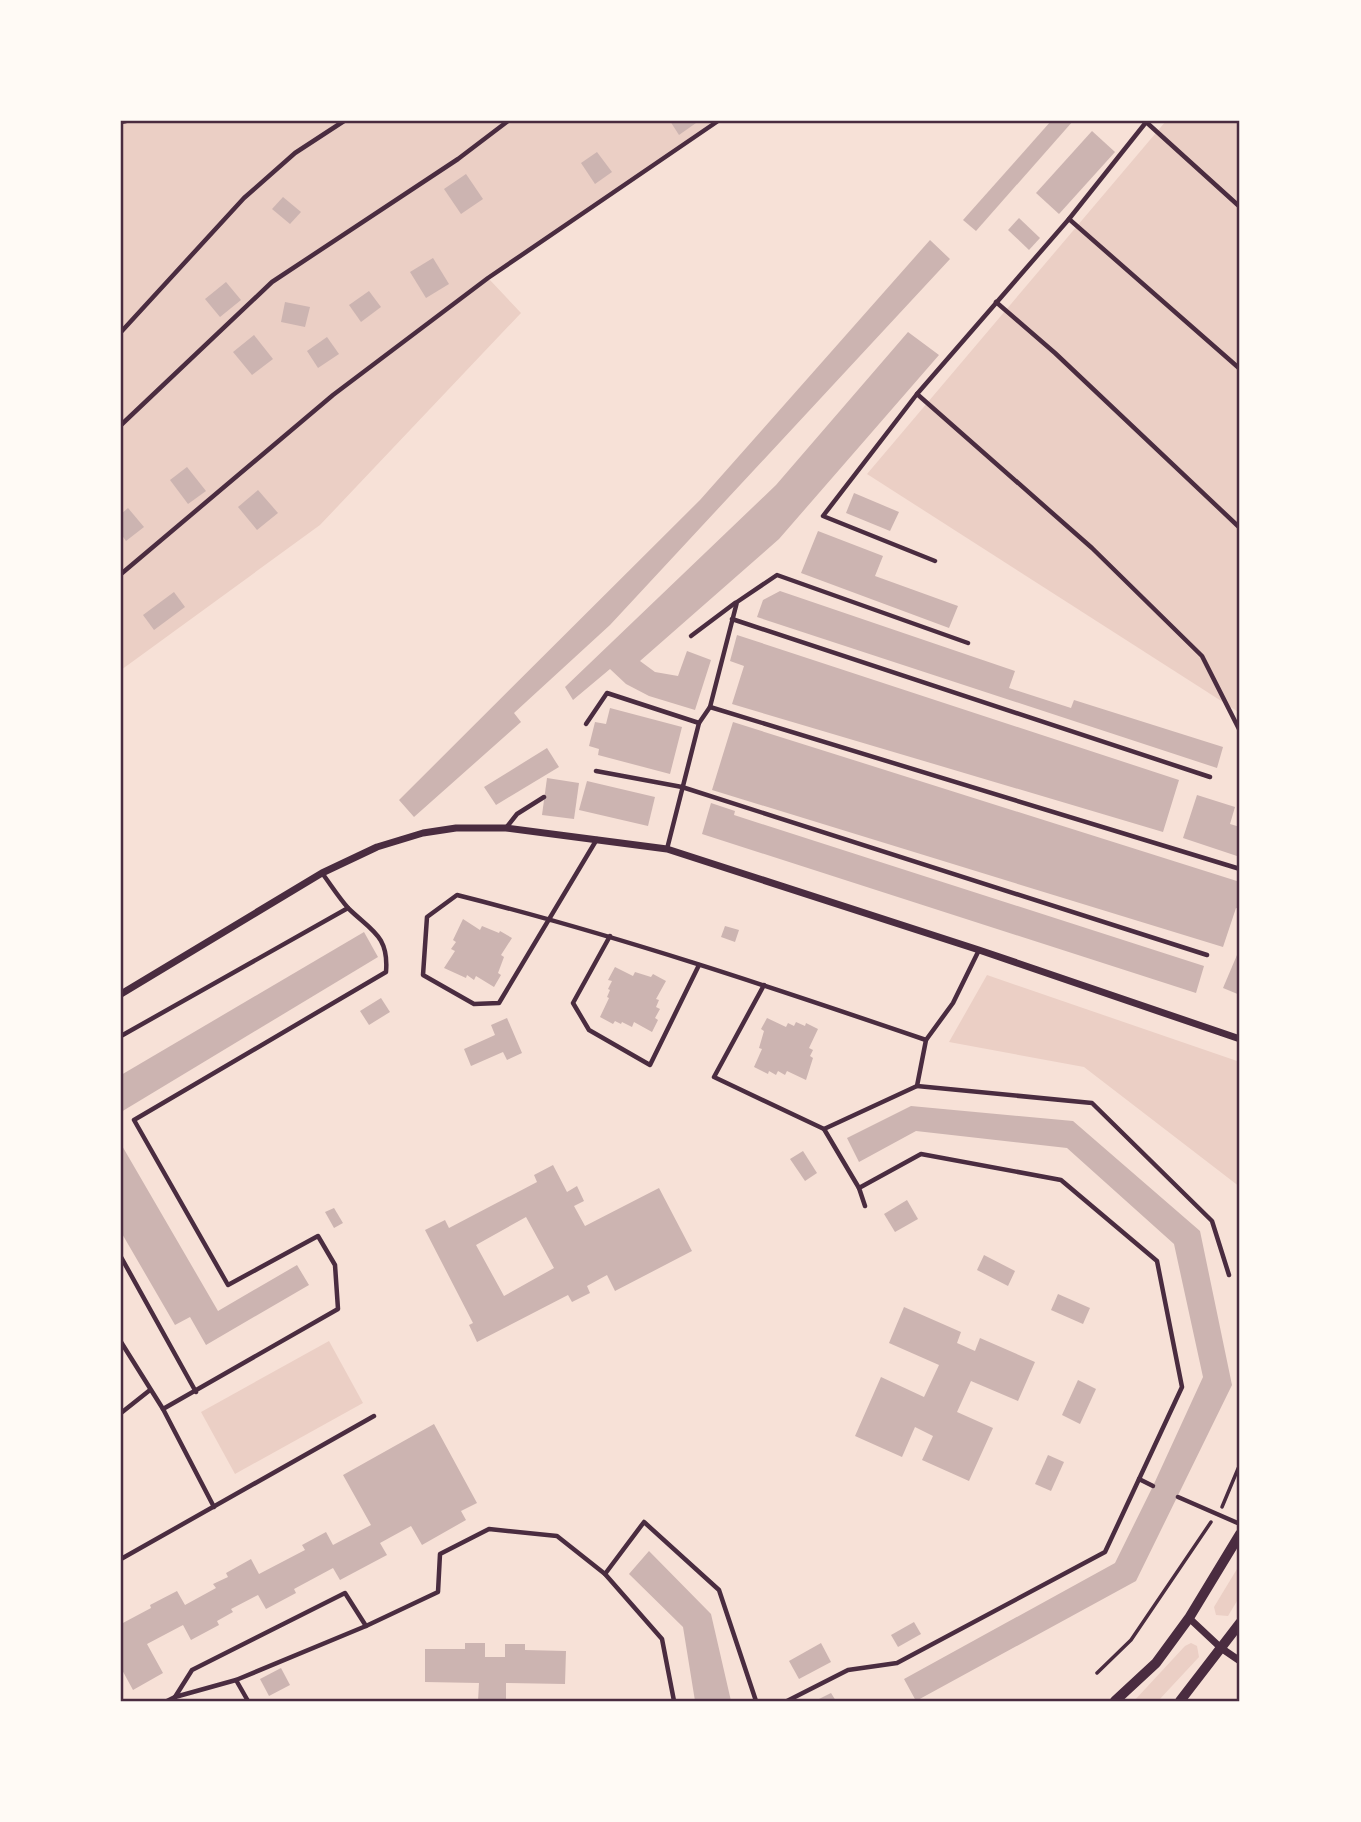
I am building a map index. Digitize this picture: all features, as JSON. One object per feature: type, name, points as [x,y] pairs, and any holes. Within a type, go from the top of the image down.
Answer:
[{"type":"main road","points":[[1115,1701],[1156,1663],[1189,1618],[1240,1534]]},
{"type":"main road","points":[[1180,1701],[1240,1623]]},
{"type":"street","points":[[121,994],[322,873],[377,848],[423,833],[456,828],[506,828],[667,849],[979,950],[1240,1039]]},
{"type":"street","points":[[1189,1618],[1221,1648],[1240,1661]]},
{"type":"lane","points":[[121,122],[126,121]]},
{"type":"lane","points":[[121,332],[244,198],[295,153],[344,121]]},
{"type":"lane","points":[[121,425],[272,282],[458,159],[508,121]]},
{"type":"lane","points":[[121,574],[344,386],[488,278],[718,121]]},
{"type":"lane","points":[[934,561],[823,516],[917,394],[1069,219],[1146,121],[1240,207]]},
{"type":"lane","points":[[1069,219],[1240,369]]},
{"type":"lane","points":[[996,302],[1055,353],[1240,528]]},
{"type":"lane","points":[[917,394],[1091,548],[1202,656],[1240,731]]},
{"type":"lane","points":[[691,636],[777,575],[968,643]]},
{"type":"lane","points":[[667,849],[699,723],[710,707],[737,602]]},
{"type":"lane","points":[[732,620],[1210,777]]},
{"type":"lane","points":[[586,724],[607,693],[699,723]]},
{"type":"lane","points":[[710,707],[1240,869]]},
{"type":"lane","points":[[596,771],[682,787],[1207,955]]},
{"type":"lane","points":[[506,828],[517,814],[544,797]]},
{"type":"lane","points":[[597,839],[550,918],[499,1003],[474,1004],[423,975],[427,917],[457,894],[550,918],[610,936],[926,1040]]},
{"type":"lane","points":[[163,1409],[338,1310],[335,1265],[318,1236],[228,1285],[134,1119],[386,972],[387,954],[375,931],[348,908],[322,873]]},
{"type":"lane","points":[[121,1036],[348,908]]},
{"type":"lane","points":[[610,936],[573,1003],[589,1030],[650,1065],[699,965]]},
{"type":"lane","points":[[917,1086],[926,1040],[953,1003],[979,950]]},
{"type":"lane","points":[[765,985],[714,1077],[824,1129],[859,1188],[864,1206]]},
{"type":"lane","points":[[824,1129],[917,1086],[1092,1103],[1212,1221],[1229,1275]]},
{"type":"lane","points":[[788,1701],[848,1671],[897,1663],[1105,1552],[1182,1387],[1157,1261],[1061,1180],[921,1154],[859,1188]]},
{"type":"lane","points":[[121,1257],[196,1392]]},
{"type":"lane","points":[[121,1342],[163,1409],[215,1507]]},
{"type":"lane","points":[[121,1413],[150,1390]]},
{"type":"lane","points":[[121,1559],[374,1416]]},
{"type":"lane","points":[[1139,1479],[1153,1486]]},
{"type":"lane","points":[[1178,1497],[1240,1524]]},
{"type":"lane","points":[[605,1574],[644,1522],[719,1590],[756,1701]]},
{"type":"lane","points":[[167,1701],[236,1680],[366,1626],[438,1592],[440,1554],[489,1529],[558,1536],[605,1574],[662,1639],[674,1701]]},
{"type":"lane","points":[[175,1697],[191,1670],[345,1593],[366,1626]]},
{"type":"lane","points":[[236,1680],[248,1701]]},
{"type":"path","points":[[1097,1673],[1131,1640],[1226,1500],[1240,1464]]},
{"type":"shaded area","points":[[121,121],[718,121],[489,279],[521,313],[320,525],[121,670]]},
{"type":"shaded area","points":[[1166,121],[1240,121],[1240,713],[867,474]]},
{"type":"shaded area","points":[[987,975],[1240,1062],[1240,1187],[1084,1067],[949,1042]]},
{"type":"shaded area","points":[[329,1341],[363,1403],[235,1474],[201,1412]]},
{"type":"shaded area","points":[[1240,1564],[1240,1596],[1228,1616],[1216,1615],[1214,1607]]},
{"type":"shaded area","points":[[1191,1643],[1197,1646],[1199,1657],[1158,1701],[1134,1701],[1185,1646]]},
{"type":"building","points":[[670,121],[695,121],[696,123],[679,135]]},
{"type":"building","points":[[1051,121],[1073,121],[976,231],[963,220]]},
{"type":"building","points":[[1092,131],[1115,152],[1059,214],[1036,193]]},
{"type":"building","points":[[597,152],[612,172],[595,184],[581,163]]},
{"type":"building","points":[[466,174],[483,199],[461,214],[444,189]]},
{"type":"building","points":[[283,197],[301,212],[290,224],[272,209]]},
{"type":"building","points":[[1019,218],[1040,238],[1029,250],[1008,230]]},
{"type":"building","points":[[930,240],[950,259],[610,625],[514,713],[521,722],[414,817],[399,800],[700,500]]},
{"type":"building","points":[[433,258],[449,284],[426,298],[410,272]]},
{"type":"building","points":[[226,282],[241,300],[220,317],[205,299]]},
{"type":"building","points":[[369,291],[381,307],[361,322],[349,305]]},
{"type":"building","points":[[285,302],[310,307],[305,327],[281,322]]},
{"type":"building","points":[[908,332],[939,355],[779,539],[640,661],[655,672],[678,676],[687,651],[711,660],[695,710],[649,696],[626,684],[610,669],[573,700],[565,687],[776,485]]},
{"type":"building","points":[[254,335],[273,359],[252,375],[233,352]]},
{"type":"building","points":[[327,337],[339,354],[318,368],[307,351]]},
{"type":"building","points":[[187,467],[206,491],[188,504],[170,480]]},
{"type":"building","points":[[258,490],[278,513],[257,530],[238,507]]},
{"type":"building","points":[[854,493],[899,512],[890,531],[846,513]]},
{"type":"building","points":[[128,508],[144,527],[126,541],[121,534],[121,514]]},
{"type":"building","points":[[818,531],[883,556],[875,576],[958,606],[949,628],[801,573]]},
{"type":"building","points":[[780,591],[1015,671],[1009,688],[1071,708],[1074,700],[1223,747],[1217,768],[757,617],[763,600]]},
{"type":"building","points":[[174,592],[185,607],[154,630],[143,615]]},
{"type":"building","points":[[737,635],[1179,780],[1163,832],[732,704],[744,666],[730,661]]},
{"type":"building","points":[[610,708],[682,727],[670,774],[598,755],[599,749],[589,746],[595,722],[606,724]]},
{"type":"building","points":[[733,722],[1240,882],[1240,909],[1236,908],[1223,947],[712,790]]},
{"type":"building","points":[[547,748],[559,767],[496,805],[484,787]]},
{"type":"building","points":[[547,778],[579,783],[574,819],[542,815]]},
{"type":"building","points":[[587,781],[655,797],[648,826],[579,810]]},
{"type":"building","points":[[1197,795],[1235,807],[1230,824],[1240,827],[1240,857],[1183,838]]},
{"type":"building","points":[[711,803],[735,811],[734,815],[1204,966],[1196,993],[702,834]]},
{"type":"building","points":[[463,919],[480,930],[482,926],[512,938],[501,955],[504,957],[498,973],[501,975],[494,987],[476,976],[474,980],[467,975],[466,978],[444,968],[455,951],[451,949],[456,942],[453,940]]},
{"type":"building","points":[[725,926],[739,930],[735,942],[721,937]]},
{"type":"building","points":[[364,932],[378,957],[121,1112],[121,1075]]},
{"type":"building","points":[[1237,955],[1240,956],[1240,995],[1223,988]]},
{"type":"building","points":[[615,967],[633,976],[635,972],[651,977],[653,974],[666,981],[656,999],[659,1000],[656,1007],[660,1009],[652,1032],[634,1022],[632,1027],[622,1022],[621,1024],[615,1021],[613,1024],[600,1017],[609,998],[608,989],[612,981],[608,980]]},
{"type":"building","points":[[381,998],[390,1012],[369,1025],[360,1011]]},
{"type":"building","points":[[507,1018],[522,1053],[507,1060],[503,1052],[471,1066],[464,1049],[495,1035],[491,1025]]},
{"type":"building","points":[[767,1018],[786,1027],[788,1023],[794,1026],[796,1022],[818,1029],[809,1048],[813,1050],[810,1056],[813,1058],[806,1080],[787,1071],[785,1075],[778,1071],[776,1075],[754,1067],[762,1049],[759,1048],[764,1031],[761,1029]]},
{"type":"building","points":[[911,1106],[1073,1121],[1200,1231],[1232,1385],[1136,1581],[916,1701],[904,1679],[1115,1563],[1203,1377],[1174,1244],[1067,1148],[916,1131],[859,1162],[847,1138]]},
{"type":"building","points":[[121,1144],[218,1311],[297,1265],[309,1285],[206,1345],[190,1317],[175,1325],[121,1232]]},
{"type":"building","points":[[803,1151],[817,1173],[805,1181],[790,1159]]},
{"type":"building","points":[[553,1165],[567,1192],[577,1186],[584,1201],[574,1206],[585,1226],[659,1188],[692,1251],[615,1291],[607,1275],[587,1286],[590,1293],[572,1302],[568,1295],[477,1342],[469,1325],[473,1323],[425,1230],[445,1220],[449,1228],[537,1182],[534,1175]],"holes":[[[526,1217],[554,1268],[504,1296],[476,1245]]]},
{"type":"building","points":[[907,1200],[918,1219],[895,1232],[884,1214]]},
{"type":"building","points":[[334,1208],[343,1223],[334,1228],[325,1212]]},
{"type":"building","points":[[984,1255],[1015,1271],[1008,1286],[977,1270]]},
{"type":"building","points":[[1058,1294],[1090,1308],[1083,1324],[1051,1310]]},
{"type":"building","points":[[904,1307],[961,1332],[957,1343],[975,1351],[980,1338],[1035,1362],[1018,1401],[971,1381],[957,1412],[993,1428],[969,1481],[922,1460],[933,1436],[915,1427],[902,1457],[855,1436],[881,1377],[924,1397],[939,1365],[889,1343]]},
{"type":"building","points":[[1078,1380],[1096,1389],[1080,1424],[1062,1415]]},
{"type":"building","points":[[434,1424],[477,1503],[461,1511],[466,1520],[422,1545],[411,1526],[380,1543],[387,1555],[340,1580],[333,1568],[294,1589],[296,1593],[266,1609],[258,1595],[231,1609],[233,1612],[217,1621],[219,1625],[191,1640],[183,1625],[147,1644],[163,1673],[133,1690],[121,1668],[121,1624],[177,1591],[185,1605],[216,1588],[213,1584],[228,1577],[226,1573],[251,1559],[259,1574],[305,1550],[302,1545],[326,1532],[333,1545],[371,1525],[343,1475]]},
{"type":"building","points":[[1048,1455],[1064,1462],[1051,1491],[1035,1484]]},
{"type":"building","points":[[649,1551],[711,1614],[731,1701],[695,1701],[683,1627],[629,1574]]},
{"type":"building","points":[[914,1622],[921,1634],[898,1647],[891,1635]]},
{"type":"building","points":[[465,1643],[485,1643],[485,1657],[505,1657],[505,1644],[525,1644],[525,1650],[566,1651],[565,1684],[506,1683],[506,1701],[478,1701],[479,1683],[425,1682],[425,1649],[465,1649]]},
{"type":"building","points":[[821,1643],[831,1662],[799,1679],[789,1661]]},
{"type":"building","points":[[281,1668],[290,1685],[269,1696],[260,1679]]},
{"type":"building","points":[[831,1693],[836,1701],[815,1701]]}]
